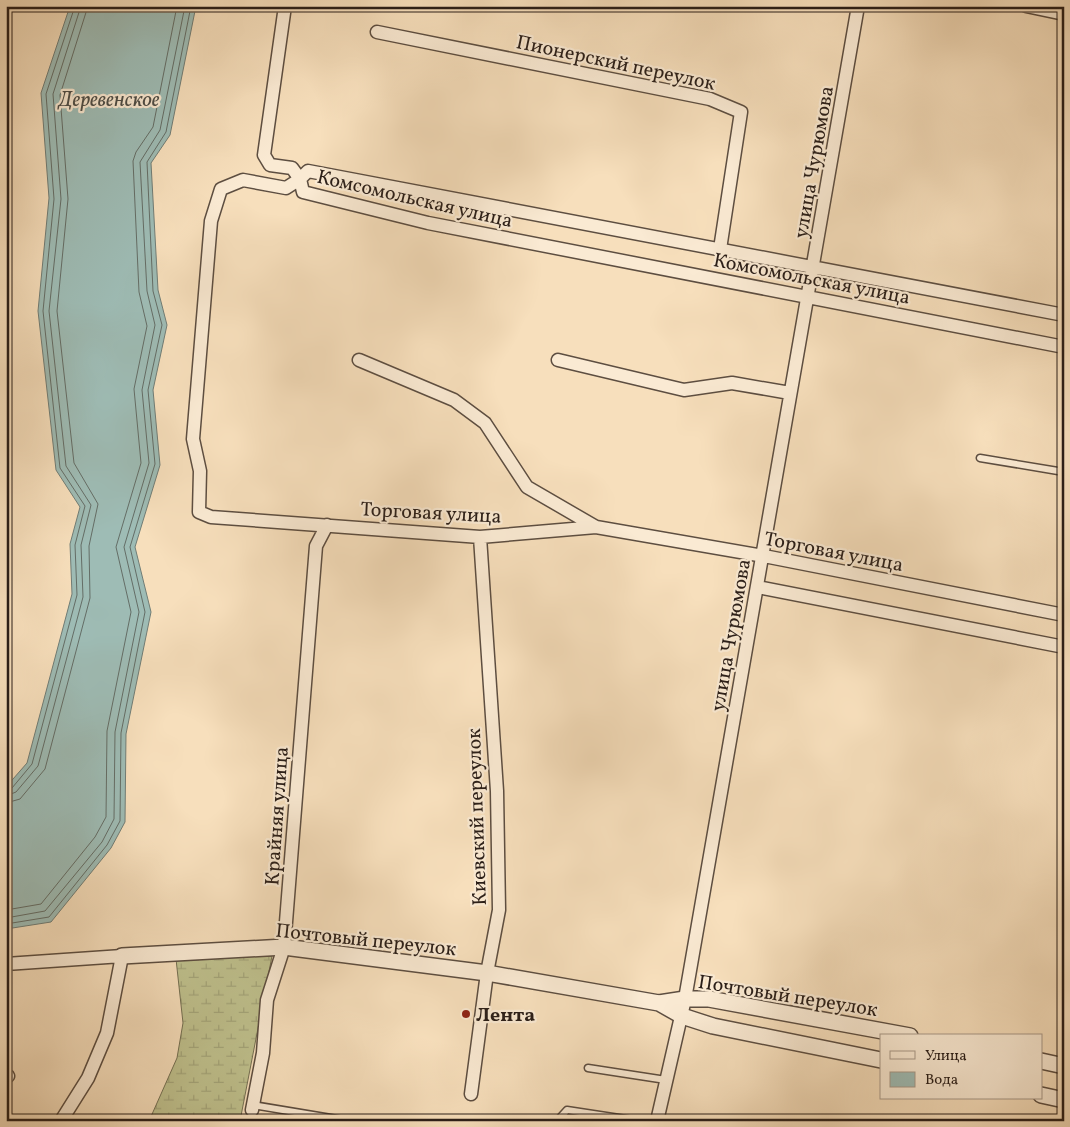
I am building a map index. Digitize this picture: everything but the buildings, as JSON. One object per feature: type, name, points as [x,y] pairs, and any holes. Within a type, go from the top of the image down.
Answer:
[{"type":"street","points":[[285,6],[264,155],[270,165],[292,168],[300,179]]},
{"type":"street","name":"улица Чурюмова","points":[[657,1121],[682,1016],[764,556],[790,393],[858,6]]},
{"type":"street","points":[[1026,6],[1064,14]]},
{"type":"street","name":"Пионерский переулок","points":[[376,32],[710,99],[740,112],[720,249]]},
{"type":"street","name":"Комсомольская улица","points":[[1064,315],[813,269],[720,249],[308,171],[300,179],[302,192],[428,223],[1064,347]]},
{"type":"street","name":"Торговая улица","points":[[300,179],[286,188],[243,180],[221,189],[211,221],[193,438],[200,471],[199,512],[211,517],[480,537],[596,527],[764,556],[1064,615]]},
{"type":"street","points":[[359,360],[454,400],[485,423],[527,487],[596,527]]},
{"type":"street","points":[[558,360],[684,390],[732,383],[790,393]]},
{"type":"street","name":"Крайняя улица","points":[[252,1107],[263,1053],[267,1000],[284,947],[316,546],[327,525]]},
{"type":"street","name":"Киевский переулок","points":[[471,1094],[487,973],[499,910],[497,791],[480,537]]},
{"type":"street","points":[[758,587],[1064,646]]},
{"type":"street","name":"Почтовый переулок","points":[[6,964],[284,947],[487,973],[659,1003],[685,999],[709,999],[899,1034]]},
{"type":"street","points":[[61,1121],[88,1078],[107,1033],[122,956]]},
{"type":"street","name":"Почтовый переулок","points":[[659,1003],[682,1016],[714,1026],[880,1060]]},
{"type":"street","points":[[1042,1062],[1064,1066]]},
{"type":"street","points":[[1042,1094],[1064,1100]]},
{"type":"lane","points":[[980,458],[1064,472]]},
{"type":"lane","points":[[588,1068],[666,1080]]},
{"type":"lane","points":[[252,1107],[350,1121]]},
{"type":"lane","points":[[558,1121],[567,1110],[639,1121]]},
{"type":"green space","points":[[272,956],[240,1121],[149,1121],[177,1058],[183,1023],[176,959]]},
{"type":"water","name":"Деревенское","points":[[70,6],[196,6],[170,135],[151,163],[158,290],[167,325],[153,390],[160,465],[135,547],[151,612],[126,734],[125,822],[111,848],[51,922],[6,929],[6,787],[27,763],[72,594],[70,544],[80,507],[56,470],[38,311],[49,198],[41,93]]},
{"type":"place","name":"Лента","points":[[466,1014]]}]
